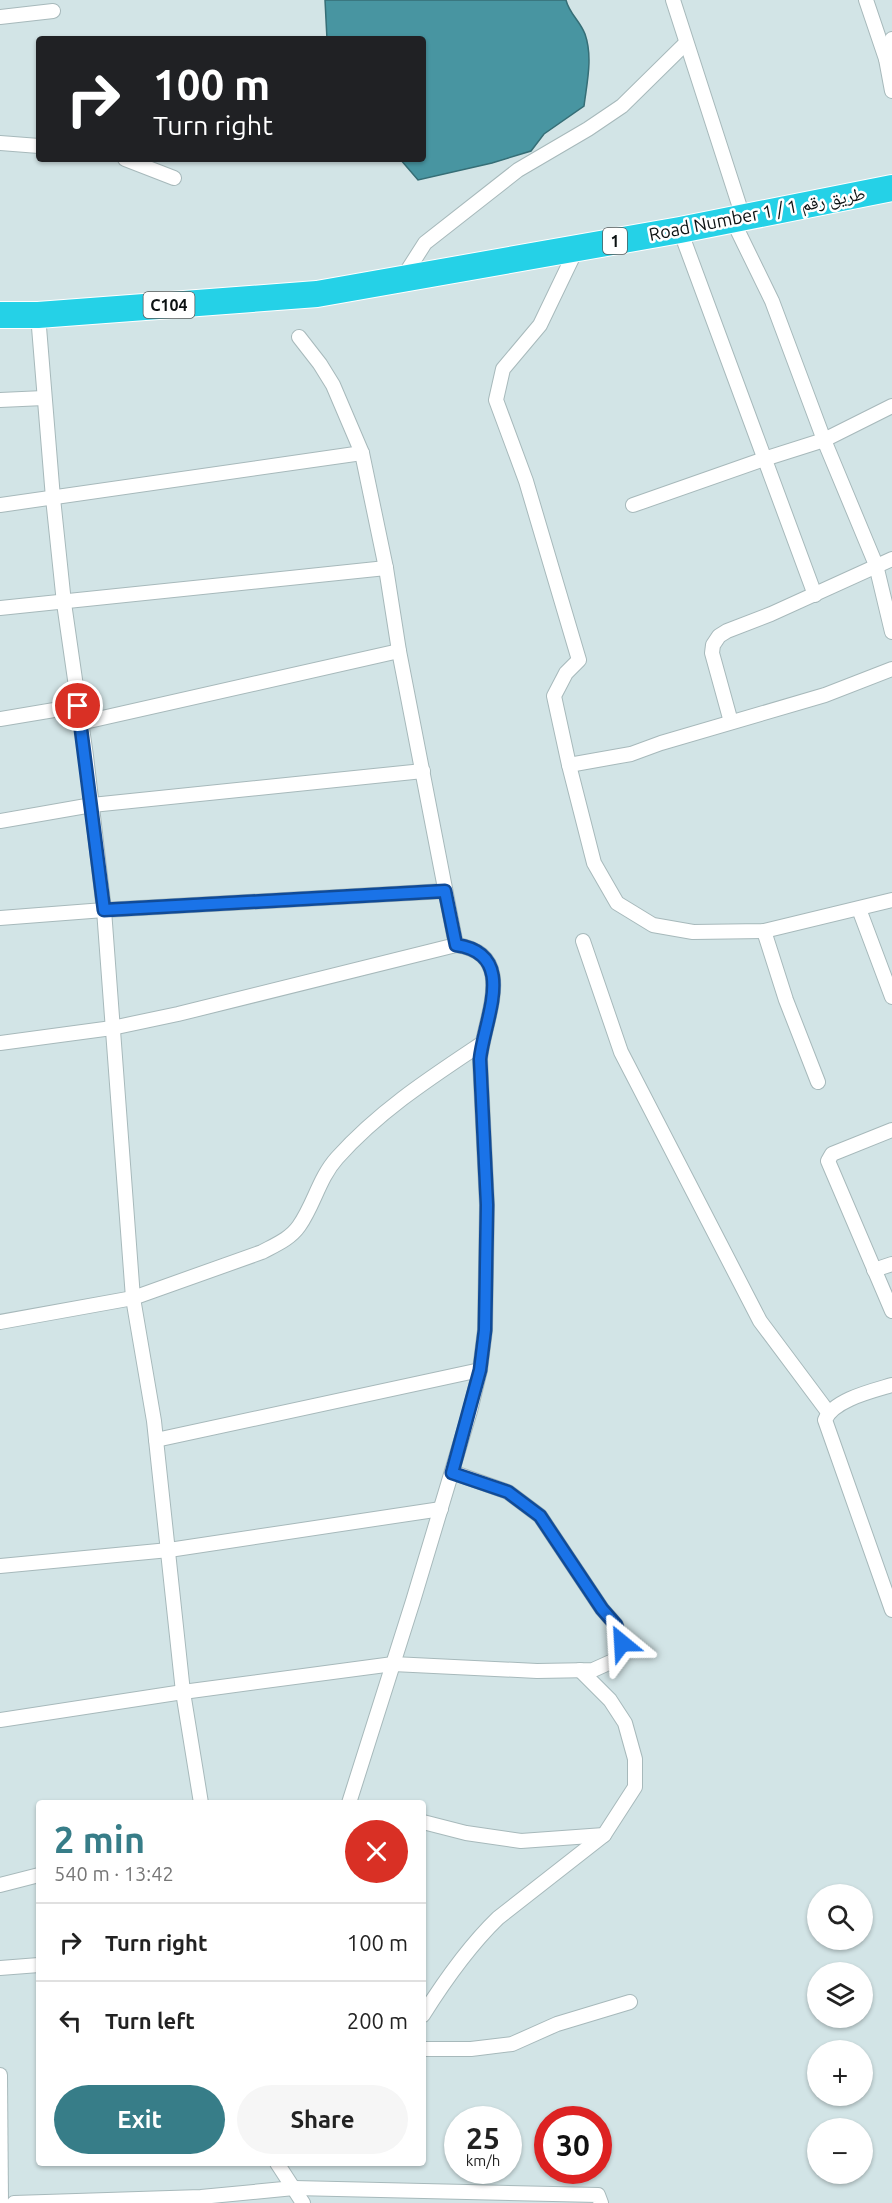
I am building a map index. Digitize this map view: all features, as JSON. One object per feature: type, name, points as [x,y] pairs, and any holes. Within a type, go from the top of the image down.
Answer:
[{"type":"highway","name":"Road Number 1 / طريق رقم 1","points":[[338,290],[680,230],[892,188]]},
{"type":"highway","name":"C104","points":[[0,315],[38,315],[286,297],[338,290]]},
{"type":"street","points":[[673,0],[737,218],[876,565],[892,632]]},
{"type":"street","points":[[866,0],[886,59],[892,91]]},
{"type":"street","points":[[0,17],[54,11]]},
{"type":"street","points":[[886,59],[892,39]]},
{"type":"street","points":[[402,279],[425,243],[518,170],[622,106],[686,43]]},
{"type":"street","points":[[0,143],[36,146]]},
{"type":"street","points":[[133,162],[174,178]]},
{"type":"street","points":[[680,230],[815,595]]},
{"type":"street","points":[[577,248],[540,325],[503,369],[496,400],[526,481],[579,660],[566,673],[554,696],[568,765],[594,863],[617,903],[653,925],[693,932],[764,932],[892,900]]},
{"type":"street","points":[[38,315],[64,603],[104,910],[133,1298],[156,1440],[183,1692],[201,1800]]},
{"type":"street","points":[[299,337],[333,385],[362,453],[386,568],[399,651],[456,945]]},
{"type":"street","points":[[0,400],[44,398]]},
{"type":"street","points":[[633,505],[824,440],[892,406]]},
{"type":"street","points":[[0,505],[362,453]]},
{"type":"street","points":[[731,722],[712,653],[713,645],[719,636],[736,626],[771,614],[892,559]]},
{"type":"street","points":[[0,608],[386,568]]},
{"type":"street","points":[[80,723],[399,651]]},
{"type":"street","points":[[568,765],[631,754],[661,742],[825,694],[892,669]]},
{"type":"street","points":[[0,719],[78,706]]},
{"type":"street","points":[[0,821],[92,805],[423,771]]},
{"type":"street","points":[[0,918],[445,891]]},
{"type":"street","points":[[859,909],[892,997]]},
{"type":"street","points":[[764,932],[786,1000],[818,1082]]},
{"type":"street","points":[[583,941],[621,1052],[760,1322],[828,1412]]},
{"type":"street","points":[[0,1043],[112,1028],[178,1014],[456,945],[468,947],[482,954],[488,962],[492,971],[493,997],[481,1044],[480,1083],[487,1205],[485,1330],[480,1370],[452,1473],[351,1800]]},
{"type":"street","points":[[0,1322],[133,1298],[262,1252],[286,1238],[300,1225],[313,1196],[335,1160],[360,1134],[417,1086],[481,1044]]},
{"type":"street","points":[[892,1130],[832,1154],[828,1161],[892,1311]]},
{"type":"street","points":[[874,1270],[892,1264]]},
{"type":"street","points":[[156,1440],[480,1370]]},
{"type":"street","points":[[892,1385],[834,1407],[828,1412],[825,1420],[892,1610]]},
{"type":"street","points":[[0,1719],[393,1664],[537,1671],[580,1670],[598,1669],[618,1656],[622,1643],[616,1625],[602,1609],[540,1516],[508,1492],[452,1473]]},
{"type":"street","points":[[0,1566],[169,1550],[441,1509]]},
{"type":"street","points":[[426,2011],[469,1947],[484,1930],[604,1834],[635,1787],[635,1759],[629,1734],[620,1714],[610,1700],[580,1670]]},
{"type":"street","points":[[426,1823],[466,1833],[521,1841],[604,1834]]},
{"type":"street","points":[[0,1885],[36,1876]]},
{"type":"street","points":[[0,1968],[36,1965]]},
{"type":"street","points":[[426,2049],[471,2049],[512,2044],[557,2024],[630,2002]]},
{"type":"street","points":[[0,2075],[1,2203]]},
{"type":"street","points":[[279,2166],[303,2203]]},
{"type":"street","points":[[14,2203],[200,2201],[294,2188],[598,2195],[601,2203]]},
{"type":"water","points":[[325,0],[566,0],[583,29],[589,52],[584,106],[544,134],[531,151],[492,163],[418,180],[403,162],[426,162],[426,36],[327,36]]},
{"type":"route","points":[[78,706],[104,910],[445,891],[456,945],[476,950],[488,962],[492,971],[493,997],[481,1044],[480,1059],[487,1205],[485,1330],[480,1370],[452,1473],[508,1492],[540,1516],[602,1609],[616,1625],[622,1643]]}]
